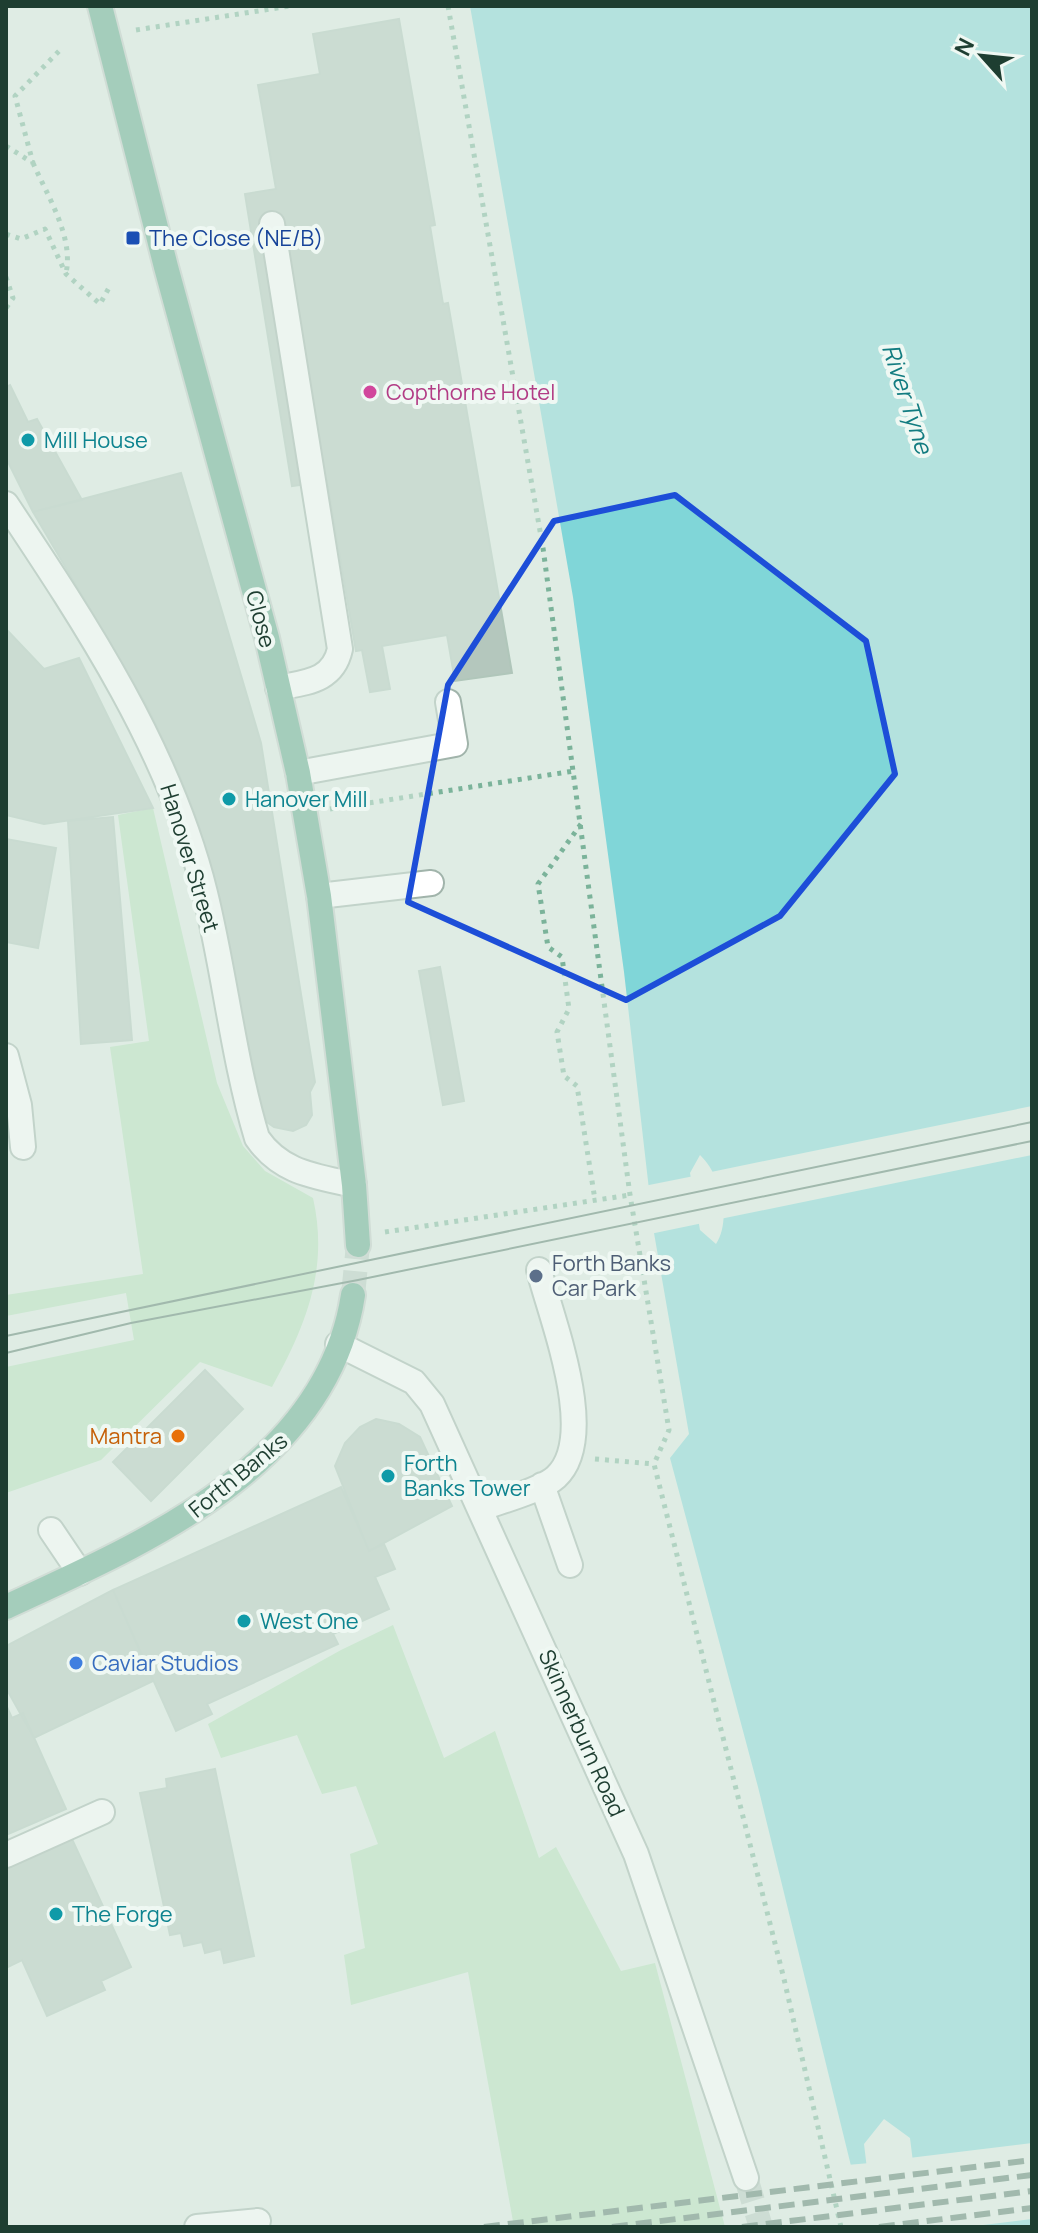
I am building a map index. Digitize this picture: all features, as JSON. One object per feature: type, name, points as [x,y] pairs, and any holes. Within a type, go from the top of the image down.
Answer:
[{"type":"main road","name":"Close","points":[[100,6],[298,773],[319,896],[358,1241]]},
{"type":"main road","name":"Forth Banks","points":[[6,1607],[190,1516],[292,1431],[320,1385],[338,1344],[353,1295]]},
{"type":"street","points":[[272,224],[340,649],[337,665],[319,680],[278,688]]},
{"type":"street","name":"Hanover Street","points":[[6,504],[134,711],[174,796],[205,891],[257,1138],[269,1155],[294,1171],[354,1185]]},
{"type":"street","points":[[298,773],[455,744],[448,702]]},
{"type":"street","points":[[319,896],[431,883]]},
{"type":"street","points":[[6,1056],[19,1105],[23,1147]]},
{"type":"street","points":[[482,1508],[554,1479],[567,1463],[574,1441],[576,1411],[539,1270]]},
{"type":"street","name":"Skinnerburn Road","points":[[338,1344],[414,1382],[432,1404],[482,1508],[636,1854],[746,2178]]},
{"type":"street","points":[[542,1485],[570,1565]]},
{"type":"street","points":[[51,1530],[80,1573]]},
{"type":"street","points":[[6,1855],[102,1812]]},
{"type":"street","points":[[197,2227],[258,2221]]},
{"type":"path","points":[[107,34],[290,6]]},
{"type":"path","points":[[448,6],[543,548],[630,1195],[669,1430],[654,1464],[784,1979],[841,2227]]},
{"type":"path","points":[[62,48],[15,96],[33,163],[69,258],[66,274]]},
{"type":"path","points":[[6,146],[33,163]]},
{"type":"path","points":[[6,234],[21,239],[45,229],[66,274],[100,304],[111,284]]},
{"type":"path","points":[[6,277],[13,298],[6,308]]},
{"type":"path","points":[[306,813],[574,771]]},
{"type":"path","points":[[582,822],[538,884],[548,947],[562,957],[569,1009],[557,1032],[564,1076],[577,1086],[595,1200]]},
{"type":"path","points":[[358,1241],[630,1195]]},
{"type":"path","points":[[590,1458],[654,1464]]},
{"type":"highlighted area","points":[[675,495],[866,641],[895,774],[780,916],[626,1000],[408,902],[448,685],[554,521]]},
{"type":"green space","points":[[153,808],[217,1083],[243,1146],[265,1171],[313,1198],[318,1249],[316,1273],[304,1319],[272,1387],[200,1362],[101,1460],[6,1493],[6,1367],[134,1340],[126,1293],[6,1316],[6,1295],[143,1274],[110,1047],[149,1041],[118,815]]},
{"type":"green space","points":[[393,1625],[444,1758],[495,1731],[539,1858],[556,1847],[621,1971],[655,1963],[725,2227],[514,2227],[468,1972],[351,2005],[344,1955],[365,1948],[350,1854],[378,1844],[356,1786],[322,1794],[297,1735],[221,1758],[208,1724],[341,1650]]},
{"type":"water","name":"River Tyne","points":[[470,6],[1032,6],[1032,2227],[921,2227],[910,2138],[884,2119],[864,2144],[874,2227],[866,2227],[758,1787],[670,1458],[689,1434],[654,1233],[624,972],[573,597]],"holes":[[[700,1155],[719,1185],[724,1210],[721,1234],[716,1244],[700,1230],[690,1173]]]},
{"type":"pier","points":[[1032,1106],[1032,1155],[720,1219],[711,1172]]},
{"type":"pier","points":[[694,1176],[703,1223],[650,1234],[644,1186]]},
{"type":"pier","points":[[1032,2143],[1032,2219],[967,2227],[917,2227],[909,2158]]},
{"type":"pier","points":[[870,2163],[878,2227],[861,2227],[847,2165]]},
{"type":"building","name":"Copthorne Hotel","points":[[399,19],[435,225],[430,226],[443,304],[448,303],[512,673],[455,681],[447,635],[382,646],[390,689],[370,692],[362,650],[356,651],[327,481],[292,486],[245,194],[276,189],[258,85],[320,74],[313,34]]},
{"type":"building","name":"Mill House","points":[[10,385],[28,422],[37,419],[82,500],[33,512],[6,458],[6,387]]},
{"type":"building","name":"Hanover Mill","points":[[181,473],[261,743],[315,1082],[310,1092],[312,1115],[306,1125],[293,1131],[274,1127],[267,1122],[262,1109],[220,910],[198,823],[179,774],[147,706],[33,512]]},
{"type":"building","points":[[6,629],[44,669],[79,658],[153,808],[44,824],[6,815]]},
{"type":"building","points":[[113,817],[132,1040],[81,1044],[68,821]]},
{"type":"building","points":[[6,839],[56,848],[38,948],[6,942]]},
{"type":"building","points":[[440,967],[464,1101],[443,1105],[419,971]]},
{"type":"building","name":"Mantra","points":[[205,1370],[243,1409],[151,1501],[113,1462]]},
{"type":"building","name":"Forth Banks Tower","points":[[376,1419],[399,1424],[420,1437],[452,1506],[369,1551],[335,1466],[345,1443],[360,1427]]},
{"type":"building","name":"West One","points":[[341,1487],[369,1551],[384,1544],[395,1569],[375,1577],[389,1609],[333,1634],[338,1644],[207,1704],[212,1714],[176,1731],[113,1590]]},
{"type":"building","name":"Caviar Studios","points":[[113,1590],[153,1681],[34,1738],[6,1688],[6,1646]]},
{"type":"building","points":[[6,1705],[12,1718],[23,1713],[66,1809],[6,1835]]},
{"type":"building","points":[[215,1769],[254,1956],[224,1963],[221,1949],[205,1953],[202,1942],[184,1946],[181,1933],[170,1935],[140,1793],[167,1788],[166,1779]]},
{"type":"building","name":"The Forge","points":[[71,1837],[131,1967],[101,1981],[105,1990],[47,2016],[22,1960],[6,1968],[6,1867]]},
{"type":"tunnel","points":[[353,1295],[358,1245]]},
{"type":"tunnel","points":[[746,2178],[761,2227]]},
{"type":"tram line","points":[[6,1336],[1032,1122]]},
{"type":"tram line","points":[[6,1353],[131,1323],[358,1280],[1032,1141]]},
{"type":"railway","points":[[484,2227],[1032,2160]]},
{"type":"railway","points":[[612,2227],[1032,2175]]},
{"type":"railway","points":[[742,2227],[1032,2191]]},
{"type":"railway","points":[[879,2227],[1032,2208]]},
{"type":"place","name":"The Close (NE/B)","points":[[133,238]]},
{"type":"place","name":"Copthorne Hotel","points":[[370,392]]},
{"type":"place","name":"Mill House","points":[[28,440]]},
{"type":"place","name":"Hanover Mill","points":[[229,799]]},
{"type":"place","name":"Forth Banks Car Park","points":[[536,1276]]},
{"type":"place","name":"Mantra","points":[[178,1436]]},
{"type":"place","name":"Forth Banks Tower","points":[[388,1476]]},
{"type":"place","name":"West One","points":[[244,1621]]},
{"type":"place","name":"Caviar Studios","points":[[76,1663]]},
{"type":"place","name":"The Forge","points":[[56,1914]]}]
